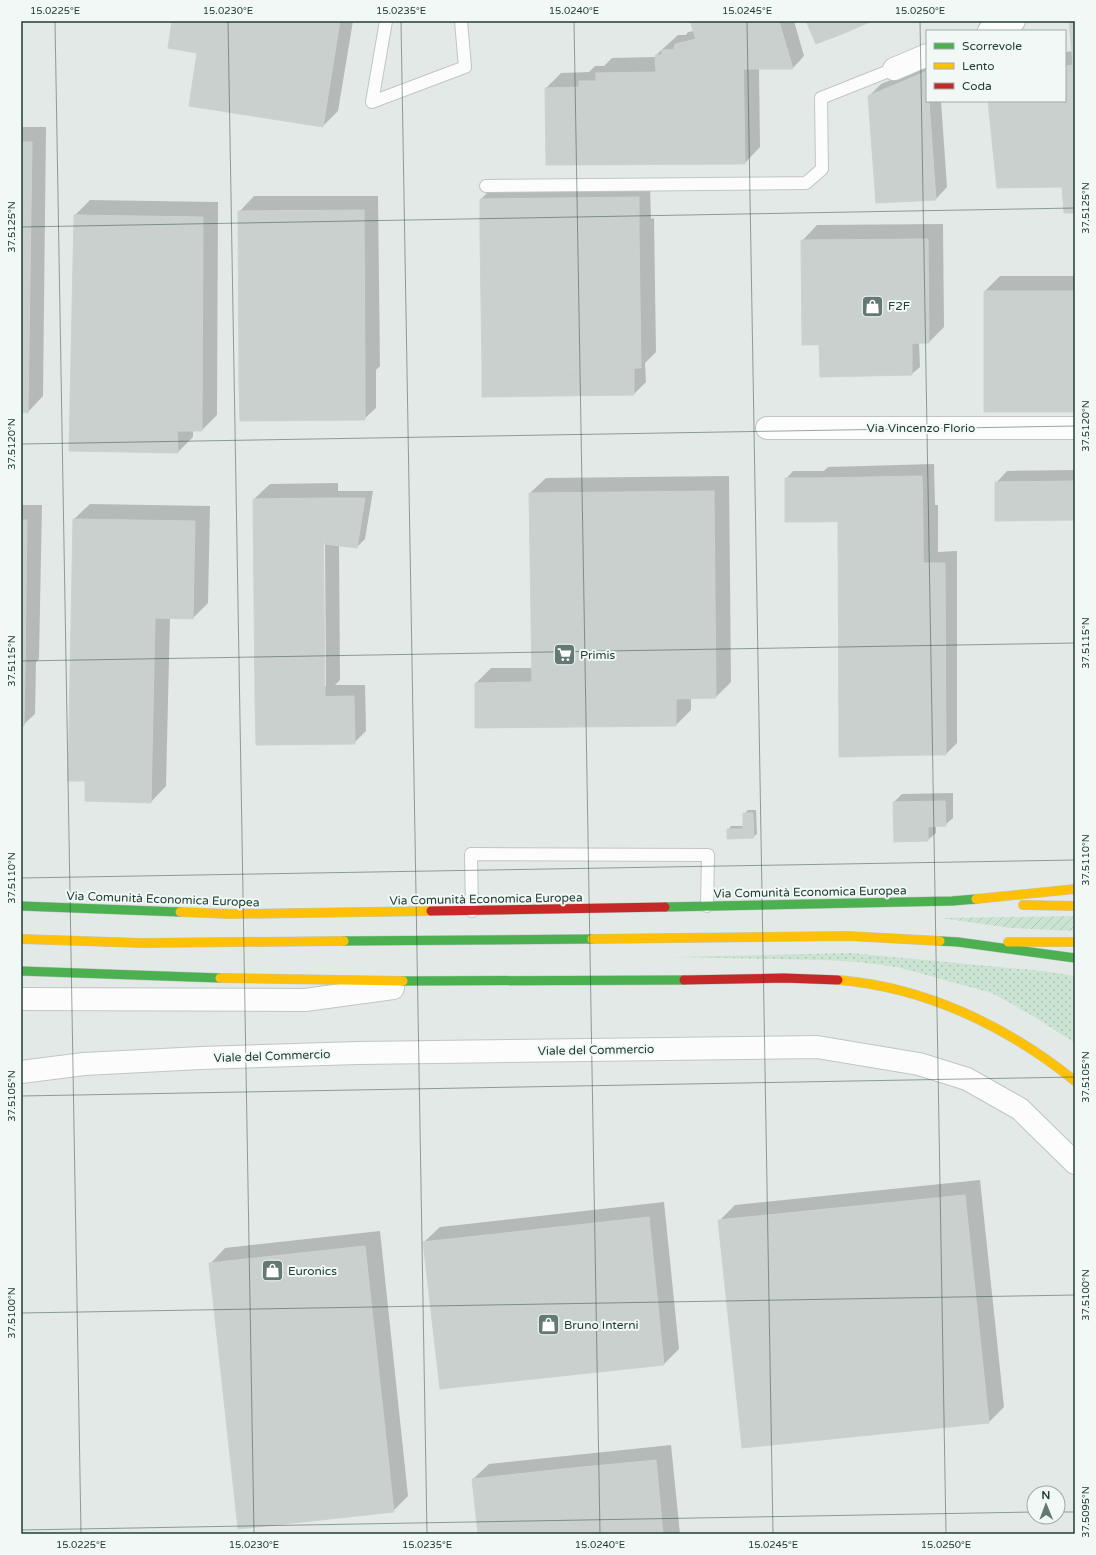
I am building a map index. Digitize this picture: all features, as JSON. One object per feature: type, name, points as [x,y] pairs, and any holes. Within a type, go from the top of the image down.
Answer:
[{"type":"main road","points":[[952,901],[1075,889]]},
{"type":"main road","name":"Via Comunità Economica Europea","points":[[21,906],[230,914],[472,911],[707,901],[952,901]]},
{"type":"main road","points":[[952,901],[1075,906]]},
{"type":"main road","points":[[21,939],[142,943],[848,936],[958,942],[1075,942]]},
{"type":"main road","points":[[958,942],[1075,958]]},
{"type":"main road","points":[[21,971],[134,976],[438,982],[759,978],[835,981],[880,986],[926,997],[987,1024],[1030,1047],[1075,1081]]},
{"type":"street","points":[[992,30],[1014,21]]},
{"type":"street","points":[[894,69],[926,56]]},
{"type":"street","name":"Via Vincenzo Florio","points":[[768,428],[1075,428]]},
{"type":"street","points":[[21,999],[305,1000],[438,982]]},
{"type":"street","name":"Viale del Commercio","points":[[84,1064],[201,1058],[358,1053],[817,1048],[919,1064],[967,1079],[1020,1109],[1075,1163]]},
{"type":"street","points":[[21,1060],[84,1064]]},
{"type":"street","points":[[21,1072],[84,1064]]},
{"type":"lane","points":[[386,21],[372,102],[465,67],[461,21]]},
{"type":"lane","points":[[486,186],[806,183],[822,169],[821,98],[894,69]]},
{"type":"lane","points":[[472,911],[471,854],[708,855],[707,901]]},
{"type":"green space","points":[[1075,916],[1075,931],[1010,928],[941,918]]},
{"type":"green space","points":[[851,953],[1043,971],[1075,976],[1075,1043],[1033,1016],[992,993],[897,967],[858,962],[823,960],[671,957]]},
{"type":"building","points":[[172,21],[340,21],[323,127],[189,106],[197,53],[168,48]]},
{"type":"building","points":[[690,21],[779,21],[793,69],[744,69],[743,48],[674,49],[675,44],[696,39]]},
{"type":"building","points":[[806,21],[843,21],[847,32],[816,44]]},
{"type":"building","points":[[843,21],[872,21],[847,32]]},
{"type":"building","points":[[1069,21],[1075,21],[1075,213],[1064,213],[1062,187],[997,188],[988,102],[1066,102],[1066,66],[1073,65]]},
{"type":"building","points":[[743,48],[745,164],[546,165],[545,88],[579,87],[579,81],[596,81],[596,73],[656,72],[655,55],[662,55],[662,50]]},
{"type":"building","points":[[926,71],[926,102],[929,102],[936,200],[876,203],[868,96]]},
{"type":"building","points":[[21,142],[32,142],[28,413],[21,412]]},
{"type":"building","points":[[639,197],[639,233],[480,235],[480,199]]},
{"type":"building","points":[[364,210],[365,382],[239,383],[238,211]]},
{"type":"building","points":[[74,215],[203,217],[202,431],[177,431],[178,453],[69,451]]},
{"type":"building","points":[[639,233],[641,368],[482,370],[480,235]]},
{"type":"building","points":[[928,239],[929,343],[802,345],[801,240]]},
{"type":"building","points":[[984,291],[1075,291],[1075,412],[984,412]]},
{"type":"building","points":[[912,343],[912,375],[820,377],[819,344]]},
{"type":"building","points":[[634,368],[634,395],[482,397],[482,370]]},
{"type":"building","points":[[365,382],[365,420],[240,421],[239,383]]},
{"type":"building","points":[[922,476],[923,519],[816,522],[815,478]]},
{"type":"building","points":[[785,478],[815,478],[816,522],[785,522]]},
{"type":"building","points":[[1075,481],[1075,520],[995,521],[995,482]]},
{"type":"building","points":[[714,491],[716,698],[676,699],[676,726],[475,728],[475,683],[532,682],[529,493]]},
{"type":"building","points":[[323,498],[365,498],[357,548],[324,544]]},
{"type":"building","points":[[323,498],[325,697],[255,698],[253,499]]},
{"type":"building","points":[[73,519],[195,521],[193,619],[155,618],[151,803],[85,801],[85,781],[68,781]]},
{"type":"building","points":[[923,519],[924,755],[839,757],[838,521]]},
{"type":"building","points":[[21,520],[27,520],[25,675],[21,675]]},
{"type":"building","points":[[923,563],[945,563],[946,755],[924,755]]},
{"type":"building","points":[[21,675],[25,675],[24,726],[21,726]]},
{"type":"building","points":[[354,696],[355,744],[256,745],[255,698]]},
{"type":"building","points":[[945,801],[946,826],[928,827],[928,841],[894,842],[893,802]]},
{"type":"building","points":[[743,813],[753,813],[754,838],[727,839],[727,829],[743,829]]},
{"type":"building","points":[[965,1195],[989,1423],[742,1448],[718,1220]]},
{"type":"building","points":[[649,1217],[664,1365],[440,1389],[423,1242]]},
{"type":"building","points":[[365,1246],[394,1512],[238,1529],[209,1263]]},
{"type":"building","points":[[656,1460],[663,1534],[569,1534],[562,1469]]},
{"type":"building","points":[[562,1469],[569,1534],[478,1534],[472,1479]]},
{"type":"traffic: fast","points":[[665,907],[952,901],[976,899]]},
{"type":"traffic: fast","points":[[21,906],[180,912]]},
{"type":"traffic: fast","points":[[344,941],[592,939]]},
{"type":"traffic: fast","points":[[940,941],[958,942],[1075,958]]},
{"type":"traffic: fast","points":[[21,971],[220,978]]},
{"type":"traffic: fast","points":[[403,981],[684,980]]},
{"type":"traffic: slow","points":[[976,899],[1075,889]]},
{"type":"traffic: slow","points":[[1023,905],[1075,906]]},
{"type":"traffic: slow","points":[[180,912],[230,914],[431,911]]},
{"type":"traffic: slow","points":[[592,939],[848,936],[940,941]]},
{"type":"traffic: slow","points":[[21,939],[142,943],[344,941]]},
{"type":"traffic: slow","points":[[1008,942],[1075,942]]},
{"type":"traffic: slow","points":[[220,978],[403,981]]},
{"type":"traffic: slow","points":[[838,980],[871,984],[903,991],[964,1013],[994,1027],[1022,1043],[1075,1081]]},
{"type":"traffic: jam","points":[[431,911],[665,907]]},
{"type":"traffic: jam","points":[[684,980],[784,978],[838,980]]},
{"type":"place","name":"F2F","points":[[873,306]]},
{"type":"place","name":"Primis","points":[[565,655]]},
{"type":"place","name":"Euronics","points":[[272,1271]]},
{"type":"place","name":"Bruno Interni","points":[[548,1325]]}]
